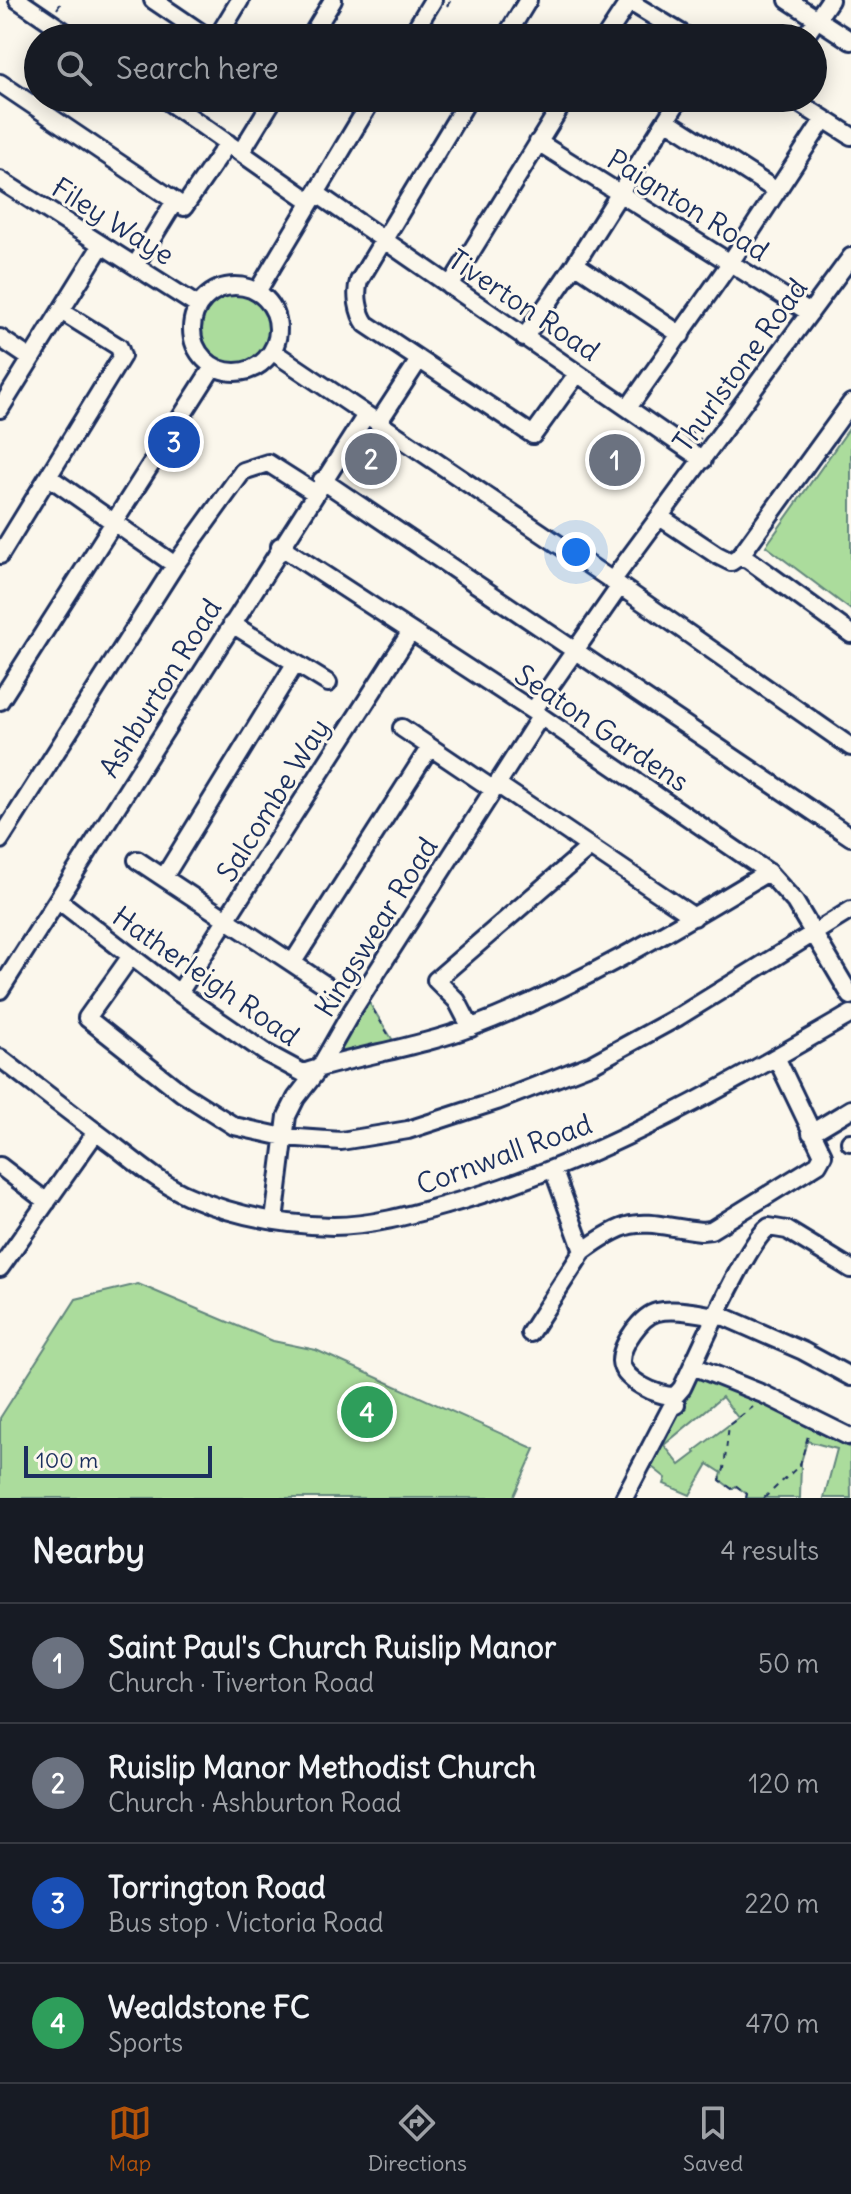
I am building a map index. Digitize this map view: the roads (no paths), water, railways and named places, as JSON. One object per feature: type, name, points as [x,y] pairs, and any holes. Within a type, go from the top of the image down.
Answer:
[{"type":"street","points":[[18,0],[48,9],[61,24]]},
{"type":"street","points":[[153,0],[188,24]]},
{"type":"street","points":[[225,24],[240,0]]},
{"type":"street","points":[[318,24],[333,0]]},
{"type":"street","points":[[418,24],[433,0]]},
{"type":"street","points":[[513,24],[528,0]]},
{"type":"street","points":[[614,24],[629,0],[667,24]]},
{"type":"street","points":[[788,0],[825,24]]},
{"type":"street","points":[[814,24],[830,0]]},
{"type":"street","points":[[827,25],[851,41]]},
{"type":"street","points":[[0,83],[24,99]]},
{"type":"street","points":[[43,112],[184,207],[263,112]]},
{"type":"street","name":"Tiverton Road","points":[[188,112],[235,148],[385,241],[703,460]]},
{"type":"street","points":[[257,292],[365,112]]},
{"type":"street","points":[[461,112],[359,281],[356,290],[362,319],[533,435],[577,374]]},
{"type":"street","points":[[450,286],[557,112]]},
{"type":"street","points":[[524,338],[671,112]]},
{"type":"street","points":[[813,112],[849,129]]},
{"type":"street","points":[[628,408],[730,263],[824,119]]},
{"type":"street","points":[[666,120],[777,191]]},
{"type":"street","name":"Paignton Road","points":[[538,142],[810,313]]},
{"type":"street","name":"Filey Waye","points":[[0,180],[198,306]]},
{"type":"street","points":[[135,266],[175,201]]},
{"type":"street","points":[[0,409],[101,246]]},
{"type":"street","name":"Thurlstone Road","points":[[575,651],[660,517],[851,257]]},
{"type":"street","points":[[575,264],[681,335]]},
{"type":"street","points":[[245,287],[257,292],[274,310],[278,322],[278,335],[272,351],[255,368],[241,372],[226,372],[213,367],[202,358],[191,333],[198,306],[218,289],[245,287]]},
{"type":"street","points":[[0,555],[122,356],[119,347],[61,311]]},
{"type":"street","points":[[0,338],[31,359]]},
{"type":"street","points":[[272,351],[616,583],[851,747]]},
{"type":"street","name":"Ashburton Road","points":[[0,990],[318,486],[419,360]]},
{"type":"street","points":[[0,701],[213,367]]},
{"type":"street","points":[[660,517],[731,562],[740,556],[851,403]]},
{"type":"street","points":[[0,840],[175,565],[243,471],[268,463],[318,486],[575,651],[851,837]]},
{"type":"street","points":[[49,477],[175,565]]},
{"type":"street","name":"Seaton Gardens","points":[[280,546],[536,714],[768,872],[782,885],[816,934],[851,996]]},
{"type":"street","points":[[740,556],[851,634]]},
{"type":"street","points":[[232,624],[328,683]]},
{"type":"street","name":"Salcombe Way","points":[[179,993],[410,633]]},
{"type":"street","name":"Kingswear Road","points":[[274,1221],[287,1116],[296,1098],[320,1067],[352,1011],[495,787],[575,651]]},
{"type":"street","points":[[164,877],[295,664]]},
{"type":"street","points":[[402,728],[694,917]]},
{"type":"street","points":[[293,962],[430,747]]},
{"type":"street","points":[[471,1028],[457,1001],[436,980],[590,847]]},
{"type":"street","points":[[137,860],[327,986]]},
{"type":"street","name":"Hatherleigh Road","points":[[58,900],[179,993],[292,1069],[303,1073],[419,1045],[471,1028],[587,977],[768,872]]},
{"type":"street","points":[[131,956],[87,1018],[182,1093],[234,1126],[284,1137],[341,1141],[408,1130],[497,1101],[592,1064],[678,1017],[851,910]]},
{"type":"street","points":[[0,956],[16,967]]},
{"type":"street","name":"Cornwall Road","points":[[0,1058],[152,1174],[189,1197],[274,1221],[335,1226],[401,1218],[492,1192],[553,1169],[637,1133],[851,1014]]},
{"type":"street","points":[[530,1333],[583,1251],[620,1227],[635,1222],[711,1230],[818,1164],[823,1155],[776,1057]]},
{"type":"street","points":[[811,1133],[851,1109]]},
{"type":"street","points":[[0,1268],[96,1132]]},
{"type":"street","points":[[0,1166],[47,1202]]},
{"type":"street","points":[[553,1169],[583,1251]]},
{"type":"street","points":[[624,1498],[672,1406],[671,1401],[682,1388],[757,1239],[769,1227],[787,1230],[851,1269]]},
{"type":"street","points":[[671,1401],[625,1372],[621,1362],[635,1330],[649,1315],[658,1312],[725,1317],[803,1351],[851,1377]]},
{"type":"street","points":[[693,1366],[763,1394],[848,1436]]},
{"type":"place","name":"Torrington Road","points":[[174,442]]},
{"type":"place","name":"Ruislip Manor Methodist Church","points":[[371,459]]},
{"type":"place","name":"Saint Paul's Church Ruislip Manor","points":[[615,460]]},
{"type":"place","name":"Wealdstone FC","points":[[367,1412]]}]
